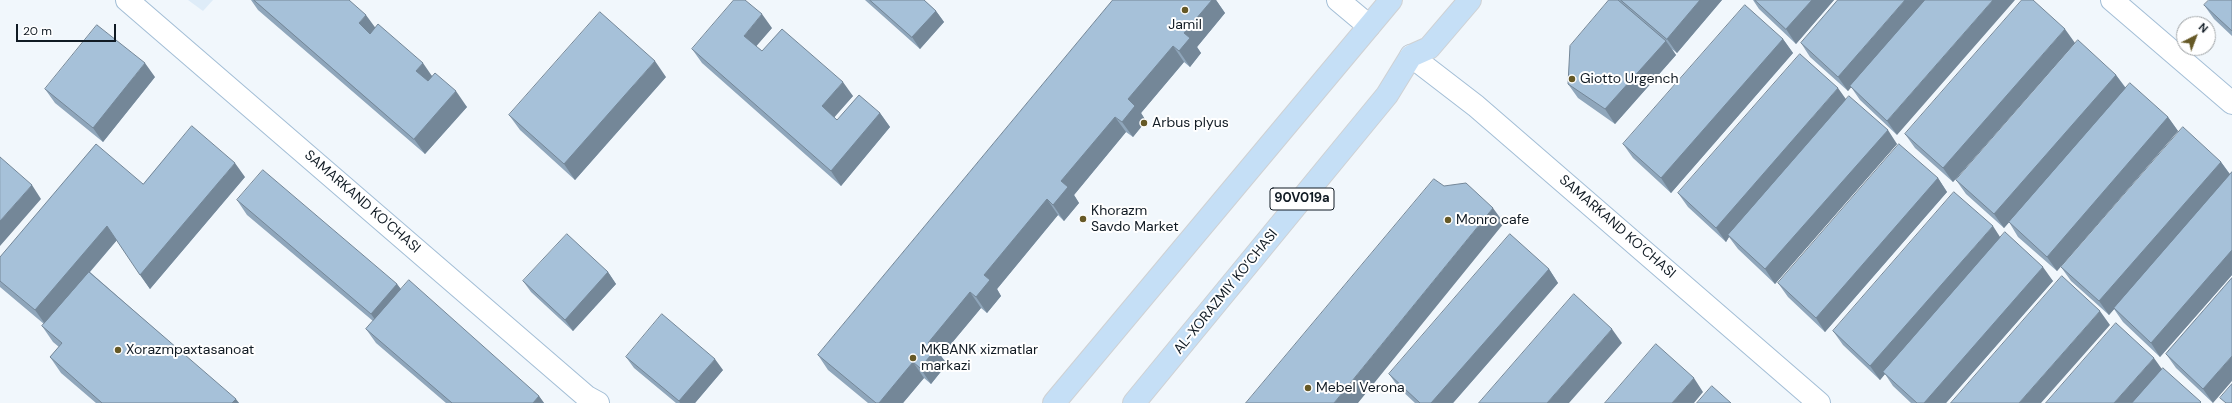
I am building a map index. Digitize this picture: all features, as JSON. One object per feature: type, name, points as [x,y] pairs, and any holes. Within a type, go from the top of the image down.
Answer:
[{"type":"main road","points":[[1054,403],[1390,0]]},
{"type":"main road","points":[[1411,56],[1429,48],[1470,0]]},
{"type":"main road","name":"AL-XORAZMIY KO’CHASI","points":[[1134,403],[1387,95],[1411,56]]},
{"type":"street","name":"SAMARKAND KO'CHASI","points":[[127,0],[589,401]]},
{"type":"street","points":[[1338,0],[1369,26]]},
{"type":"street","points":[[2112,0],[2232,103]]},
{"type":"street","name":"SAMARKAND KO’CHASI","points":[[1411,56],[1476,106],[1819,403]]},
{"type":"shaded area","points":[[188,0],[213,0],[203,11]]},
{"type":"building","points":[[254,0],[349,0],[366,15],[359,23],[370,34],[378,24],[423,63],[416,71],[428,81],[435,73],[456,91],[414,139]]},
{"type":"building","points":[[734,0],[745,0],[762,14],[744,36],[762,51],[782,29],[843,82],[822,106],[837,120],[859,95],[880,113],[831,171],[692,49]]},
{"type":"building","points":[[870,0],[924,0],[936,11],[912,37]]},
{"type":"building","points":[[1113,0],[1212,0],[1184,33],[1190,38],[1179,51],[1173,46],[1128,99],[1135,106],[1122,122],[1115,117],[1061,181],[1068,187],[1053,205],[1047,199],[984,275],[990,280],[976,297],[970,292],[928,343],[936,349],[920,368],[913,362],[879,403],[876,403],[818,355]]},
{"type":"building","points":[[1609,0],[1618,0],[1666,41],[1605,109],[1568,84],[1570,46]]},
{"type":"building","points":[[1621,0],[1700,0],[1667,39]]},
{"type":"building","points":[[1755,0],[1812,0],[1786,29]]},
{"type":"building","points":[[1838,0],[1905,0],[1838,77],[1801,43]]},
{"type":"building","points":[[1925,0],[1993,0],[1887,121],[1850,86]]},
{"type":"building","points":[[2022,0],[2033,0],[2065,29],[1943,168],[1905,134]]},
{"type":"building","points":[[2209,0],[2232,0],[2232,31],[2216,16],[2204,5]]},
{"type":"building","points":[[1745,5],[1783,39],[1661,178],[1623,144]]},
{"type":"building","points":[[600,12],[655,61],[564,164],[509,115]]},
{"type":"building","points":[[97,25],[145,63],[93,128],[45,89]]},
{"type":"building","points":[[2078,40],[2116,75],[1994,214],[1956,180]]},
{"type":"building","points":[[1800,54],[1838,88],[1716,228],[1678,193]]},
{"type":"building","points":[[2130,83],[2168,117],[2047,257],[2009,222]]},
{"type":"building","points":[[1849,96],[1888,130],[1765,269],[1728,235]]},
{"type":"building","points":[[192,126],[235,163],[140,275],[107,226],[35,310],[0,281],[0,257],[96,144],[143,184]]},
{"type":"building","points":[[2183,127],[2221,162],[2099,301],[2061,267]]},
{"type":"building","points":[[1899,144],[1938,178],[1816,318],[1778,283]]},
{"type":"building","points":[[0,157],[32,185],[0,221]]},
{"type":"building","points":[[263,170],[397,284],[371,314],[237,200]]},
{"type":"building","points":[[2232,172],[2232,250],[2151,343],[2114,308]]},
{"type":"building","points":[[1434,179],[1444,186],[1466,183],[1493,208],[1334,403],[1246,403]]},
{"type":"building","points":[[1954,192],[1993,226],[1870,366],[1833,331]]},
{"type":"building","points":[[2005,232],[2043,267],[1924,403],[1917,403],[1883,372]]},
{"type":"building","points":[[567,234],[608,272],[565,320],[523,281]]},
{"type":"building","points":[[1510,234],[1549,269],[1431,403],[1420,403],[1389,374]]},
{"type":"building","name":"Xorazmpaxtasanoat","points":[[89,272],[236,399],[232,403],[102,403],[50,357],[62,343],[42,326]]},
{"type":"building","points":[[2062,276],[2100,311],[2019,403],[1951,403]]},
{"type":"building","points":[[2232,278],[2232,356],[2203,389],[2166,354]]},
{"type":"building","points":[[409,280],[539,396],[533,403],[452,403],[366,329]]},
{"type":"building","points":[[1574,294],[1612,329],[1547,403],[1479,403]]},
{"type":"building","points":[[662,314],[715,359],[679,401],[626,357]]},
{"type":"building","points":[[2116,323],[2154,358],[2114,403],[2046,403]]},
{"type":"building","points":[[1656,344],[1694,378],[1672,403],[1605,403]]},
{"type":"building","points":[[2163,368],[2201,402],[2132,403]]},
{"type":"building","points":[[2232,384],[2232,403],[2226,403],[2220,398]]},
{"type":"building","points":[[1712,386],[1731,403],[1697,403]]},
{"type":"place","name":"Jamil","points":[[1185,10]]},
{"type":"place","name":"Giotto Urgench","points":[[1572,79]]},
{"type":"place","name":"Arbus plyus","points":[[1144,123]]},
{"type":"place","name":"Khorazm Savdo Market","points":[[1083,219]]},
{"type":"place","name":"Monro cafe","points":[[1448,220]]},
{"type":"place","name":"Xorazmpaxtasanoat","points":[[118,350]]},
{"type":"place","name":"MKBANK xizmatlar markazi","points":[[913,358]]},
{"type":"place","name":"Mebel Verona","points":[[1308,388]]}]
